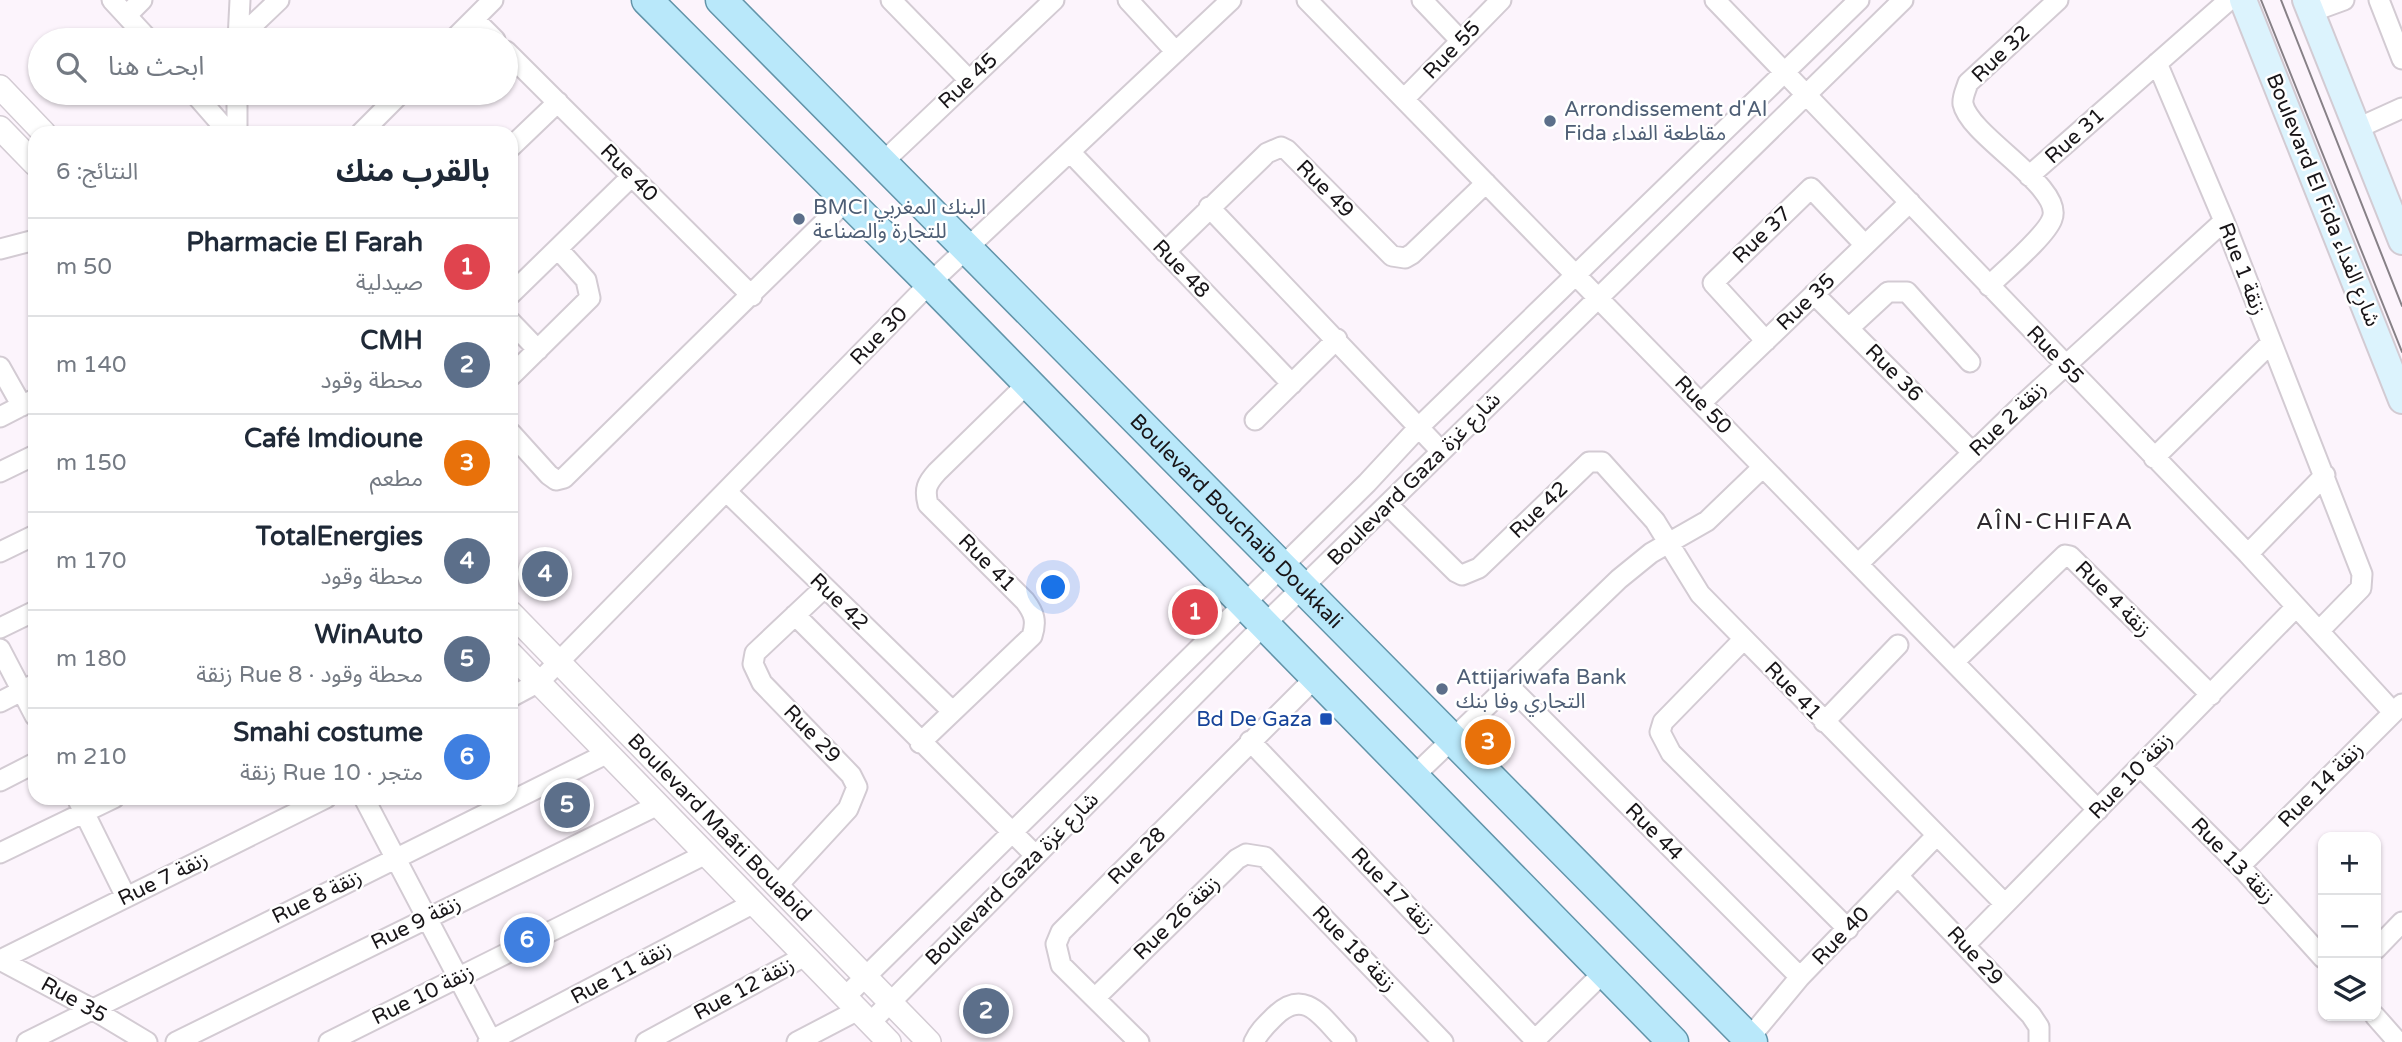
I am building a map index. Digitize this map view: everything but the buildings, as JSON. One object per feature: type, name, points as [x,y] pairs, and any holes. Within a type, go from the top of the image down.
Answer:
[{"type":"main road","points":[[647,0],[848,199],[1674,1042]]},
{"type":"main road","name":"Boulevard Bouchaib Doukkali","points":[[721,0],[1749,1041]]},
{"type":"main road","name":"Boulevard El Fida شارع الفداء","points":[[2243,0],[2402,400]]},
{"type":"main road","points":[[2309,6],[2402,241]]},
{"type":"street","points":[[112,0],[138,28]]},
{"type":"street","points":[[127,15],[142,0]]},
{"type":"street","points":[[239,28],[240,0]]},
{"type":"street","points":[[250,28],[279,0]]},
{"type":"street","points":[[465,28],[493,0]]},
{"type":"street","points":[[891,0],[969,80]]},
{"type":"street","name":"Rue 45","points":[[883,162],[1054,0]]},
{"type":"street","points":[[1128,0],[1176,52]]},
{"type":"street","name":"Rue 30","points":[[539,682],[930,283],[1231,0]]},
{"type":"street","name":"Rue 50","points":[[1307,0],[2098,810]]},
{"type":"street","points":[[1422,0],[1461,41]]},
{"type":"street","name":"Rue 55","points":[[1404,99],[1501,0]]},
{"type":"street","name":"Rue 55","points":[[1715,0],[2248,554],[2295,608],[2398,708]]},
{"type":"street","name":"Boulevard Gaza شارع غزة","points":[[1859,0],[1578,276],[1419,427],[1281,567],[1255,614],[1035,855],[890,1002],[857,1010],[865,976],[1010,832],[1255,614],[1303,588],[1903,0]]},
{"type":"street","name":"Rue 32","points":[[2029,176],[1970,117],[1964,104],[1964,93],[1968,83],[2058,0]]},
{"type":"street","name":"Rue 31","points":[[1989,286],[2053,219],[2051,202],[2029,176],[2229,0]]},
{"type":"street","points":[[2309,6],[2344,0]]},
{"type":"street","points":[[2379,0],[2402,59]]},
{"type":"street","points":[[2387,0],[2402,38]]},
{"type":"street","points":[[474,19],[483,28]]},
{"type":"street","name":"Rue 40","points":[[518,63],[752,296]]},
{"type":"street","name":"Rue 1 زنقة","points":[[2157,63],[2224,221],[2325,475],[2362,581],[2356,594],[2319,631]]},
{"type":"street","points":[[0,87],[37,126]]},
{"type":"street","points":[[518,140],[558,103]]},
{"type":"street","points":[[204,105],[223,126]]},
{"type":"street","points":[[237,105],[237,126]]},
{"type":"street","points":[[368,126],[389,105]]},
{"type":"street","points":[[2358,128],[2402,108]]},
{"type":"street","points":[[0,128],[28,157]]},
{"type":"street","name":"Rue 49","points":[[1165,252],[1267,153],[1281,147],[1392,256],[1405,258],[1486,183]]},
{"type":"street","name":"Rue 48","points":[[1071,153],[1292,384]]},
{"type":"street","points":[[518,287],[632,176]]},
{"type":"street","name":"Rue 37","points":[[1766,341],[1713,283],[1811,188],[1865,245]]},
{"type":"street","points":[[518,440],[556,480],[574,470],[848,199]]},
{"type":"street","name":"Rue 35","points":[[1702,403],[1910,202]]},
{"type":"street","points":[[1209,207],[1441,451]]},
{"type":"street","name":"Rue 2 زنقة","points":[[1858,564],[2065,366],[2224,221]]},
{"type":"street","points":[[0,249],[28,242]]},
{"type":"street","points":[[518,369],[590,298],[586,280],[558,249]]},
{"type":"street","points":[[1849,328],[1888,292],[1907,292],[1970,362]]},
{"type":"street","name":"Rue 36","points":[[1814,294],[1973,453]]},
{"type":"street","points":[[518,329],[538,350]]},
{"type":"street","points":[[1255,420],[1337,339]]},
{"type":"street","points":[[2154,458],[2271,343]]},
{"type":"street","points":[[0,367],[28,403],[0,417]]},
{"type":"street","name":"Rue 41","points":[[920,743],[951,710],[1032,636],[1035,620],[1025,601],[928,504],[925,493],[927,484],[1028,383]]},
{"type":"street","points":[[0,472],[28,458]]},
{"type":"street","name":"Rue 42","points":[[1388,505],[1462,575],[1479,568],[1589,462],[1596,459],[1602,462]]},
{"type":"street","name":"Rue 41","points":[[1602,462],[1655,521],[1700,594],[2005,904]]},
{"type":"street","points":[[1413,777],[1619,579],[1669,541],[1707,521],[1763,467]]},
{"type":"street","points":[[2248,554],[2325,475]]},
{"type":"street","name":"Rue 42","points":[[727,492],[951,710]]},
{"type":"street","points":[[0,552],[28,538]]},
{"type":"street","name":"Rue 4 زنقة","points":[[1954,662],[2065,555],[2070,556],[2211,695]]},
{"type":"street","name":"Rue 29","points":[[778,886],[848,810],[857,787],[851,775],[756,674],[753,664],[755,653],[824,588]]},
{"type":"street","name":"Rue 10 زنقة","points":[[1966,944],[2295,608]]},
{"type":"street","points":[[0,628],[28,614]]},
{"type":"street","name":"Rue 42","points":[[795,615],[920,743],[1035,855]]},
{"type":"street","name":"Boulevard Maâti Bouabid","points":[[518,620],[929,1042]]},
{"type":"street","points":[[1743,639],[1663,722],[1660,732],[1671,753],[1848,929]]},
{"type":"street","points":[[1824,722],[1898,645]]},
{"type":"street","points":[[0,649],[28,688],[0,702]]},
{"type":"street","name":"Boulevard Maâti Bouabid","points":[[518,661],[888,1042]]},
{"type":"street","name":"Rue 28","points":[[1139,1042],[1061,965],[1056,943],[1061,932],[1315,678]]},
{"type":"street","points":[[518,694],[539,682]]},
{"type":"street","name":"Rue 44","points":[[1509,686],[1800,977]]},
{"type":"street","name":"Rue 14 زنقة","points":[[2240,866],[2398,708]]},
{"type":"street","name":"Rue 17 زنقة","points":[[1250,741],[1534,1041]]},
{"type":"street","name":"Rue 8 زنقة","points":[[518,797],[608,753]]},
{"type":"street","points":[[0,780],[28,766]]},
{"type":"street","name":"Rue 13 زنقة","points":[[2141,767],[2240,866],[2318,952]]},
{"type":"street","name":"Rue 9 زنقة","points":[[176,1042],[658,804]]},
{"type":"street","points":[[0,853],[81,805],[126,897]]},
{"type":"street","name":"Rue 7 زنقة","points":[[0,960],[312,805]]},
{"type":"street","points":[[368,805],[490,1041]]},
{"type":"street","name":"Rue 8 زنقة","points":[[27,1042],[503,805]]},
{"type":"street","name":"Rue 40","points":[[1749,1041],[1800,977],[1936,836]]},
{"type":"street","name":"Rue 26 زنقة","points":[[1095,998],[1237,859],[1247,853],[1265,857]]},
{"type":"street","name":"Rue 10 زنقة","points":[[329,1042],[706,854]]},
{"type":"street","name":"Rue 18 زنقة","points":[[1265,857],[1443,1042]]},
{"type":"street","name":"Rue 29","points":[[1898,876],[1966,944],[2031,1015],[2039,1027],[2039,1042]]},
{"type":"street","name":"Rue 11 زنقة","points":[[490,1041],[754,903]]},
{"type":"street","points":[[2381,944],[2402,922]]},
{"type":"street","name":"Rue 12 زنقة","points":[[646,1042],[805,956]]},
{"type":"street","name":"Rue 35","points":[[0,960],[147,1042]]},
{"type":"street","points":[[1534,1041],[1605,971]]},
{"type":"street","points":[[1256,1037],[1285,1006],[1304,1002],[1346,1042]]},
{"type":"street","points":[[797,1042],[857,1010]]},
{"type":"street","points":[[2380,1021],[2399,1042]]},
{"type":"tram line","points":[[2261,0],[2402,352]]},
{"type":"tram line","points":[[2281,0],[2402,306]]},
{"type":"place","name":"Arrondissement d'Al Fida مقاطعة الفداء","points":[[1550,121]]},
{"type":"place","name":"BMCI البنك المغربي للتجارة والصناعة","points":[[799,219]]},
{"type":"place","name":"TotalEnergies","points":[[545,574]]},
{"type":"place","name":"Pharmacie El Farah","points":[[1195,612]]},
{"type":"place","name":"Attijariwafa Bank التجاري وفا بنك","points":[[1442,689]]},
{"type":"place","name":"Bd De Gaza","points":[[1326,719]]},
{"type":"place","name":"Café Imdioune","points":[[1488,742]]},
{"type":"place","name":"WinAuto","points":[[567,805]]},
{"type":"place","name":"Smahi costume","points":[[527,940]]},
{"type":"place","name":"CMH","points":[[986,1011]]},
{"type":"district","name":"AÎN-CHIFAA","points":[[2055,522]]}]
